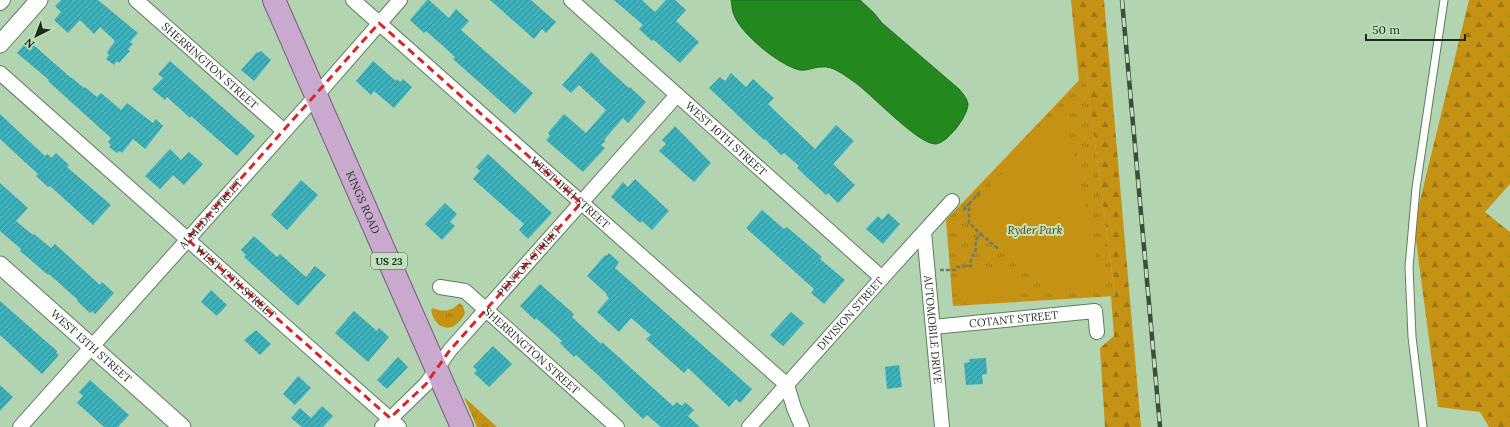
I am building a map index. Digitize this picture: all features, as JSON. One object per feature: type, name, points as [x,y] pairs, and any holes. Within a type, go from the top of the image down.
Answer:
[{"type":"main road","name":"KINGS ROAD","points":[[274,0],[462,427]]},
{"type":"street","points":[[0,3],[3,0]]},
{"type":"street","points":[[0,44],[39,0]]},
{"type":"street","name":"SHERRINGTON STREET","points":[[136,0],[284,131]]},
{"type":"street","name":"WEST 11TH STREET","points":[[353,0],[787,385]]},
{"type":"street","name":"ALMEDA STREET","points":[[20,427],[400,0]]},
{"type":"street","name":"WEST 10TH STREET","points":[[570,0],[882,278]]},
{"type":"street","name":"WEST 12TH STREET","points":[[0,73],[187,239],[390,424]]},
{"type":"street","name":"PENTON STREET","points":[[390,424],[426,384],[450,350],[677,96]]},
{"type":"street","name":"DIVISION STREET","points":[[749,427],[952,201]]},
{"type":"street","name":"AUTOMOBILE DRIVE","points":[[924,232],[942,427]]},
{"type":"street","name":"WEST 13TH STREET","points":[[0,265],[182,427]]},
{"type":"street","name":"SHERRINGTON STREET","points":[[440,288],[465,291],[617,427]]},
{"type":"street","name":"COTANT STREET","points":[[933,327],[1095,311],[1097,332]]},
{"type":"street","points":[[787,385],[802,427]]},
{"type":"lane","points":[[1423,427],[1412,337],[1409,267],[1416,188],[1444,0]]},
{"type":"path","points":[[960,214],[980,192]]},
{"type":"path","points":[[969,204],[969,223],[998,249]]},
{"type":"path","points":[[928,271],[955,270],[958,267],[972,268],[971,258],[977,247],[975,241],[981,234]]},
{"type":"highlighted area","points":[[379,23],[581,203],[450,350],[426,384],[390,418],[187,239]]},
{"type":"green space","points":[[1071,0],[1104,0],[1141,427],[1105,427],[1100,348],[1114,336],[1111,296],[1115,296],[1086,74],[1079,81]]},
{"type":"green space","points":[[1469,0],[1510,0],[1510,184],[1485,212],[1510,232],[1510,427],[1489,427],[1480,412],[1438,407],[1414,225]]},
{"type":"green space","name":"Ryder Park","points":[[1086,73],[1115,296],[953,306],[946,220]]},
{"type":"green space","points":[[1064,108],[1103,287],[1047,290],[974,224],[972,205]]},
{"type":"green space","points":[[1017,266],[1019,296],[963,299],[960,270]]},
{"type":"green space","points":[[460,303],[463,306],[465,313],[457,324],[446,328],[437,323],[431,310],[433,308],[444,311],[454,308]]},
{"type":"green space","points":[[464,397],[497,427],[477,427]]},
{"type":"shaded area","points":[[731,0],[860,0],[882,23],[959,89],[966,98],[968,104],[965,115],[951,135],[940,143],[935,144],[927,141],[905,127],[861,87],[838,71],[825,67],[800,70],[772,56],[753,40],[738,23],[733,13]]},
{"type":"building","points":[[61,0],[98,0],[138,33],[130,42],[133,44],[128,49],[130,51],[119,63],[117,61],[114,65],[106,59],[109,55],[107,52],[115,41],[100,27],[94,34],[80,20],[68,33],[54,20],[61,12],[55,6]]},
{"type":"building","points":[[427,0],[429,0],[449,18],[456,9],[469,21],[461,30],[533,93],[515,114],[453,59],[455,57],[442,45],[426,31],[424,33],[410,20]]},
{"type":"building","points":[[490,0],[531,0],[556,22],[546,33],[542,29],[534,39]]},
{"type":"building","points":[[614,0],[642,0],[655,12],[666,0],[675,0],[686,10],[676,21],[699,42],[680,63],[639,29],[643,25]]},
{"type":"building","points":[[28,40],[71,78],[97,97],[101,93],[121,110],[127,103],[153,123],[156,119],[163,126],[145,149],[133,139],[122,153],[119,151],[117,153],[109,147],[111,145],[108,142],[111,138],[48,81],[49,80],[17,53]]},
{"type":"building","points":[[261,51],[271,60],[254,81],[241,70],[257,52],[258,53]]},
{"type":"building","points":[[591,52],[600,60],[599,61],[646,102],[628,123],[623,118],[604,140],[606,141],[601,145],[605,148],[583,172],[546,140],[550,136],[548,133],[564,114],[586,133],[606,110],[579,85],[571,93],[562,85]]},
{"type":"building","points":[[170,61],[255,136],[237,156],[191,116],[190,118],[167,97],[165,100],[152,89],[163,78],[158,74]]},
{"type":"building","points":[[373,61],[396,81],[397,79],[400,82],[403,79],[412,87],[394,108],[374,91],[371,95],[356,81]]},
{"type":"building","points":[[731,73],[746,87],[753,79],[774,98],[768,104],[815,149],[836,125],[854,141],[833,164],[855,185],[838,203],[828,193],[826,195],[797,168],[799,166],[784,153],[781,155],[765,139],[764,140],[709,88],[720,77],[725,81]]},
{"type":"building","points":[[0,114],[45,156],[47,154],[52,158],[56,153],[69,165],[67,167],[111,205],[93,225],[50,186],[48,187],[36,176],[38,174],[0,139]]},
{"type":"building","points":[[675,126],[711,163],[694,182],[659,151],[666,144],[662,140]]},
{"type":"building","points":[[170,149],[181,160],[189,152],[203,164],[184,185],[173,175],[160,189],[145,176]]},
{"type":"building","points":[[488,154],[552,213],[528,239],[519,230],[524,224],[473,179],[480,171],[476,167]]},
{"type":"building","points":[[635,179],[669,211],[652,230],[642,221],[640,223],[611,197],[623,182],[628,187]]},
{"type":"building","points":[[301,180],[318,195],[287,230],[271,215]]},
{"type":"building","points":[[0,183],[28,208],[16,221],[51,248],[55,244],[100,285],[102,282],[114,293],[95,314],[92,311],[90,313],[77,301],[78,300],[20,251],[21,249],[0,231]]},
{"type":"building","points":[[445,203],[457,214],[450,222],[455,226],[442,240],[425,224]]},
{"type":"building","points":[[762,210],[784,229],[787,227],[822,257],[820,259],[845,280],[824,304],[811,293],[814,289],[746,228]]},
{"type":"building","points":[[888,213],[900,224],[883,244],[866,229],[878,216],[882,220]]},
{"type":"building","points":[[254,236],[277,257],[280,254],[306,277],[315,266],[326,275],[298,306],[244,257],[246,255],[241,250]]},
{"type":"building","points":[[609,253],[619,262],[615,268],[752,389],[740,403],[736,399],[729,407],[688,368],[684,373],[646,339],[651,335],[631,318],[619,332],[597,312],[609,298],[606,295],[607,294],[587,276],[605,255],[606,256]]},
{"type":"building","points":[[540,284],[574,314],[572,317],[601,344],[602,342],[673,406],[677,402],[682,406],[685,402],[694,410],[688,416],[700,427],[661,427],[647,415],[643,419],[576,355],[574,357],[560,343],[562,341],[520,306]]},
{"type":"building","points":[[211,290],[227,305],[217,316],[201,302]]},
{"type":"building","points":[[0,301],[57,351],[56,353],[59,355],[42,374],[0,335]]},
{"type":"building","points":[[354,311],[377,331],[379,328],[389,337],[368,362],[335,333]]},
{"type":"building","points":[[791,312],[804,323],[783,346],[770,335]]},
{"type":"building","points":[[256,330],[271,344],[260,355],[244,340]]},
{"type":"building","points":[[493,346],[512,364],[489,387],[474,373],[477,370],[473,367]]},
{"type":"building","points":[[398,357],[408,367],[387,389],[377,380]]},
{"type":"building","points":[[986,358],[987,374],[982,375],[983,384],[966,385],[964,363],[970,362],[969,359]]},
{"type":"building","points":[[899,365],[902,387],[887,389],[885,367]]},
{"type":"building","points":[[298,376],[311,388],[295,405],[283,394]]},
{"type":"building","points":[[90,380],[129,415],[118,427],[104,427],[77,403],[83,396],[79,392]]},
{"type":"building","points":[[0,385],[13,397],[0,411]]},
{"type":"building","points":[[322,406],[333,416],[323,427],[302,427],[291,418],[300,408],[311,418]]},
{"type":"railway","points":[[1122,0],[1160,427]]}]
